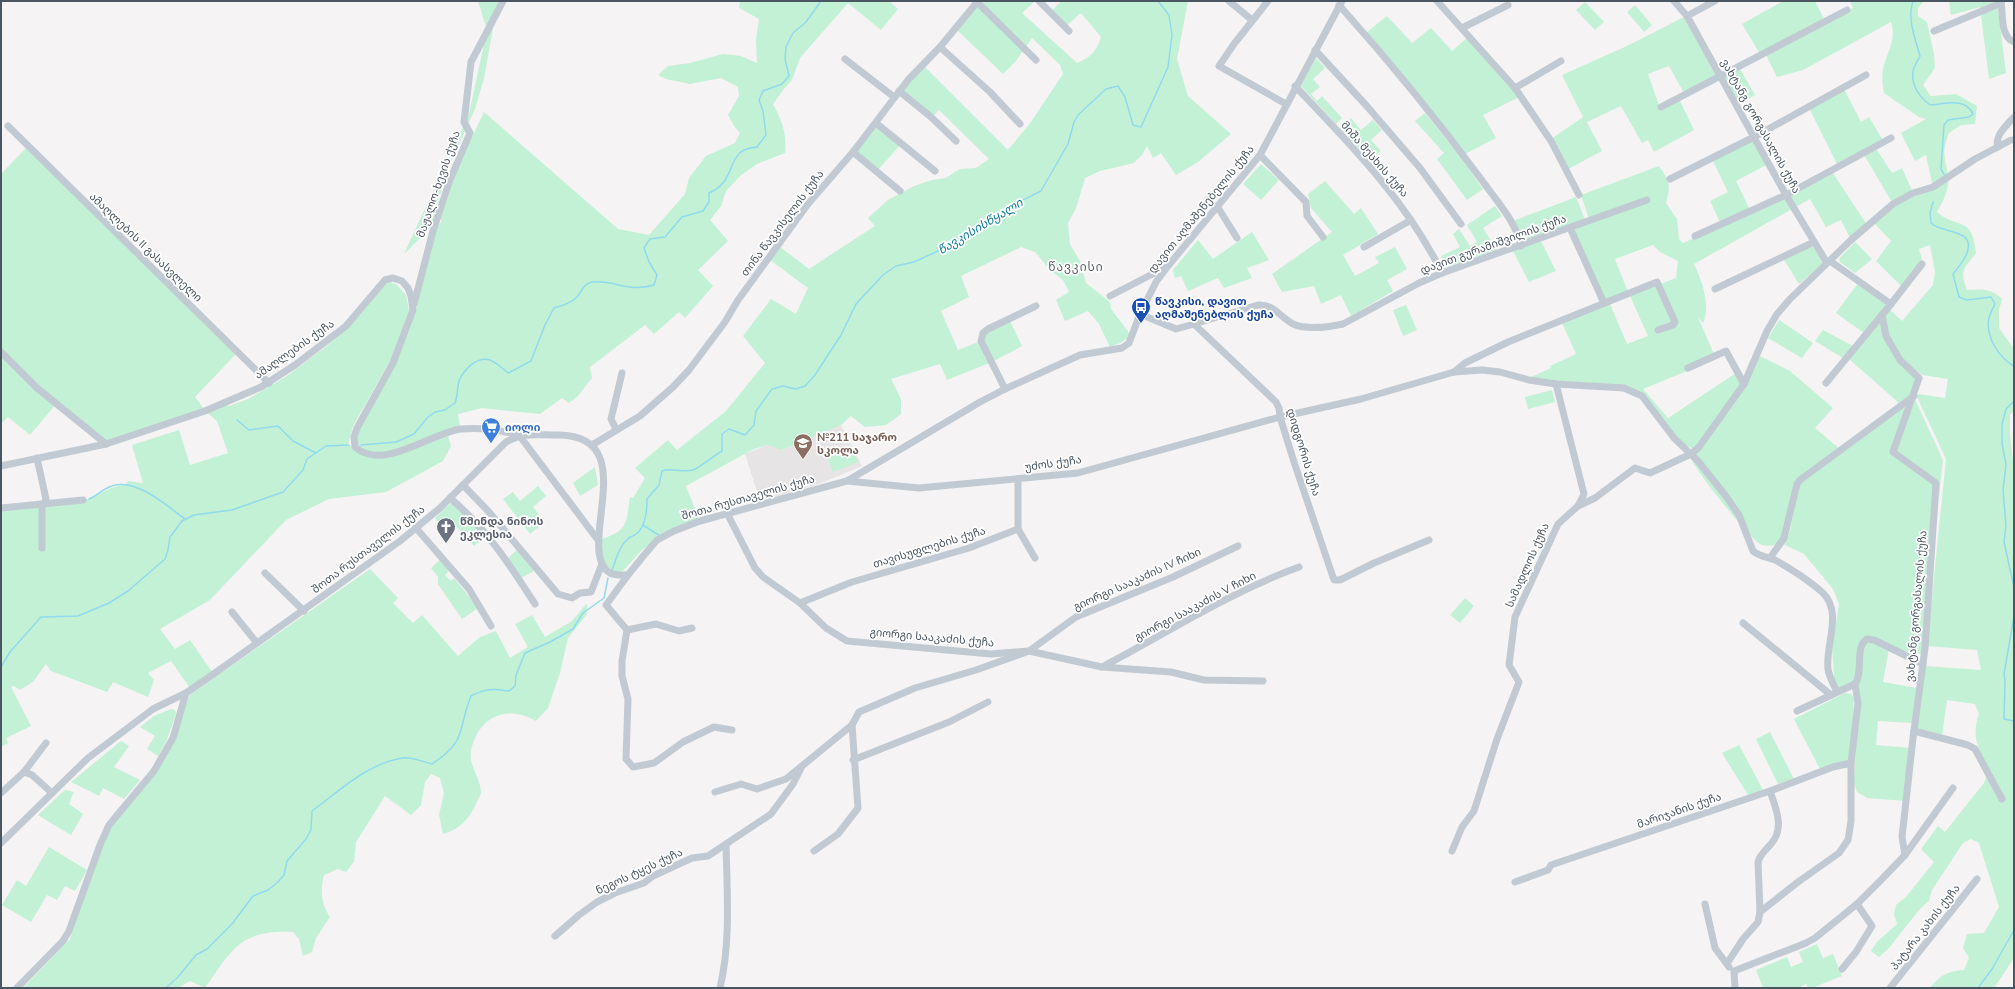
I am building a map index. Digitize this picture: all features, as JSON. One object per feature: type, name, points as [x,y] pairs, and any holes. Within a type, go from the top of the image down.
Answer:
[{"type":"street","name":"მაჟალო-ხევის ქუჩა","points":[[413,310],[431,237],[450,180],[470,133],[464,122],[472,62],[503,1]]},
{"type":"street","points":[[977,1],[1036,60]]},
{"type":"street","name":"თინა წავკისელის ქუჩა","points":[[592,445],[640,416],[673,387],[689,370],[725,322],[738,300],[808,204],[853,152],[876,123],[896,94],[922,64],[940,47],[977,1]]},
{"type":"street","points":[[1039,1],[1069,31]]},
{"type":"street","points":[[1230,1],[1252,20]]},
{"type":"street","points":[[1268,1],[1252,20],[1219,66],[1286,104]]},
{"type":"street","points":[[1437,1],[1515,88],[1551,141],[1579,195]]},
{"type":"street","name":"ვახტანგ გორგასალის ქუჩა","points":[[1674,1],[1687,16],[1786,195],[1814,242],[1829,262],[1891,304]]},
{"type":"street","points":[[1687,16],[1715,1]]},
{"type":"street","points":[[1934,31],[2001,2],[2005,34],[2010,41],[2014,42]]},
{"type":"street","points":[[1340,3],[1464,155],[1512,222],[1518,234],[1521,246]]},
{"type":"street","name":"დავით აღმაშენებელის ქუჩა","points":[[847,481],[980,402],[1005,389],[1080,355],[1122,348],[1129,343],[1134,334],[1140,314],[1156,282],[1260,155],[1340,3]]},
{"type":"street","points":[[1462,28],[1508,5]]},
{"type":"street","points":[[1661,107],[1847,10]]},
{"type":"street","points":[[940,47],[990,92],[1020,124]]},
{"type":"street","points":[[1315,50],[1365,104],[1420,168],[1461,224]]},
{"type":"street","points":[[844,59],[932,118],[956,141]]},
{"type":"street","points":[[1515,88],[1562,61]]},
{"type":"street","points":[[1670,179],[1754,137],[1866,74]]},
{"type":"street","name":"მიშა მესხის ქუჩა","points":[[1295,86],[1386,185],[1430,248],[1442,273]]},
{"type":"street","points":[[1998,147],[1996,143],[1998,137],[2014,117]]},
{"type":"street","points":[[876,123],[935,171]]},
{"type":"street","name":"ამაღლების II გასასვლელი","points":[[8,126],[269,383]]},
{"type":"street","points":[[1695,236],[1786,195],[1891,138]]},
{"type":"street","points":[[1691,454],[1699,446],[1744,384],[1761,344],[1777,314],[1867,225],[1893,204],[1913,193],[1933,187],[1975,159],[2011,140],[2014,140]]},
{"type":"street","points":[[853,152],[900,191]]},
{"type":"street","points":[[1260,155],[1306,202],[1307,216],[1323,238]]},
{"type":"street","name":"დავით გურამიშვილის ქუჩა","points":[[1194,324],[1258,305],[1266,305],[1294,324],[1310,327],[1344,324],[1419,283],[1442,273],[1647,200]]},
{"type":"street","points":[[1217,206],[1237,238]]},
{"type":"street","points":[[1364,247],[1411,220]]},
{"type":"street","points":[[1570,228],[1604,303]]},
{"type":"street","points":[[1715,289],[1814,242]]},
{"type":"street","points":[[1826,383],[1922,264]]},
{"type":"street","points":[[1110,296],[1168,266]]},
{"type":"street","name":"ამაღლების ქუჩა","points":[[1,466],[106,444],[236,399],[269,383],[328,341],[346,326],[385,280],[393,278],[402,281],[408,288],[413,310]]},
{"type":"street","points":[[1454,372],[1464,363],[1508,342],[1658,282],[1675,322],[1658,330]]},
{"type":"street","points":[[1005,389],[981,341],[983,333],[988,329],[1036,306]]},
{"type":"street","points":[[413,310],[393,363],[357,428],[354,438],[355,448],[362,454],[380,456],[407,448],[447,432],[461,429],[489,428],[519,435],[560,434],[583,439],[592,445],[601,462],[603,477],[603,503],[598,540],[599,555],[602,564],[611,573],[616,575],[628,575]]},
{"type":"street","points":[[1140,314],[1176,329],[1194,324]]},
{"type":"street","points":[[1770,558],[1784,538],[1797,484],[1800,480],[1914,396],[1918,376],[1900,360],[1886,336],[1882,315]]},
{"type":"street","name":"დიდგორის ქუჩა","points":[[1194,324],[1276,402],[1280,408],[1280,417],[1334,580],[1340,580],[1374,563],[1429,540]]},
{"type":"street","points":[[1688,368],[1726,351],[1744,384]]},
{"type":"street","points":[[1,352],[37,388],[106,444]]},
{"type":"street","points":[[1454,372],[1482,370],[1500,372],[1529,380],[1556,384],[1624,388],[1642,396],[1674,438],[1691,454],[1712,478],[1739,515],[1753,551],[1758,555],[1770,558],[1808,580],[1824,594],[1831,606],[1833,619],[1830,634],[1828,669],[1834,693]]},
{"type":"street","name":"უძოს ქუჩა","points":[[847,481],[919,488],[1078,473],[1280,417],[1361,399],[1454,372]]},
{"type":"street","points":[[616,430],[610,419],[622,373]]},
{"type":"street","points":[[1556,384],[1584,494],[1578,506]]},
{"type":"street","name":"ვახტანგ გორგასალის ქუჩა","points":[[1905,856],[1902,837],[1923,664],[1936,483],[1893,452],[1914,396]]},
{"type":"street","points":[[519,435],[598,540]]},
{"type":"street","name":"შოთა რუსთაველის ქუჩა","points":[[1,843],[88,758],[144,716],[186,693],[356,574],[416,528],[450,498],[506,442],[519,435]]},
{"type":"street","name":"სამადლოს ქუჩა","points":[[1452,851],[1462,827],[1474,811],[1498,738],[1519,682],[1510,665],[1516,617],[1558,524],[1578,506],[1589,501],[1635,468],[1650,473],[1691,454]]},
{"type":"street","points":[[37,458],[46,498],[42,507],[42,548]]},
{"type":"street","points":[[1018,479],[1018,529],[1035,558]]},
{"type":"street","name":"შოთა რუსთაველის ქუჩა","points":[[627,630],[606,605],[644,554],[657,540],[693,523],[847,481]]},
{"type":"street","points":[[463,485],[489,512],[558,594],[572,598],[580,593],[591,592],[602,564]]},
{"type":"street","points":[[450,498],[475,520],[489,536],[535,604]]},
{"type":"street","points":[[1,508],[83,500]]},
{"type":"street","name":"გიორგი სააკაძის ქუჩა","points":[[728,513],[755,568],[763,577],[800,603],[826,628],[847,641],[991,654],[1028,651],[1102,667],[1171,672],[1204,680],[1263,681]]},
{"type":"street","points":[[416,528],[469,589],[491,626]]},
{"type":"street","name":"თავისუფლების ქუჩა","points":[[800,603],[852,582],[969,548],[1018,529]]},
{"type":"street","name":"გიორგი სააკაძის IV ჩიხი","points":[[852,725],[859,712],[874,704],[914,688],[976,670],[1028,651],[1076,617],[1173,577],[1238,546]]},
{"type":"street","name":"გიორგი სააკაძის V ჩიხი","points":[[1102,667],[1225,600],[1280,574],[1299,567]]},
{"type":"street","points":[[265,572],[304,611]]},
{"type":"street","points":[[232,612],[258,643]]},
{"type":"street","points":[[1743,623],[1834,693]]},
{"type":"street","points":[[692,628],[679,631],[656,624],[627,630],[622,676],[628,699],[626,759],[633,767],[654,763],[682,742],[714,727],[732,730]]},
{"type":"street","points":[[1797,711],[1855,684],[1858,679],[1862,644],[1867,639],[1874,640],[1923,664]]},
{"type":"street","points":[[1760,912],[1845,847],[1848,840],[1851,821],[1852,763],[1858,703],[1855,684]]},
{"type":"street","points":[[18,988],[63,941],[69,931],[100,845],[109,825],[154,771],[173,738],[186,693]]},
{"type":"street","points":[[853,760],[949,722],[988,702]]},
{"type":"street","points":[[814,850],[838,834],[858,808],[853,760],[852,725]]},
{"type":"street","name":"ნეგოს ტყეს ქუჩა","points":[[715,792],[741,784],[757,789],[770,786],[786,779],[852,725]]},
{"type":"street","points":[[1914,731],[1968,745],[1975,749],[2002,799]]},
{"type":"street","points":[[1,793],[24,772],[46,743]]},
{"type":"street","name":"მარიჯანის ქუჩა","points":[[1515,882],[1548,870],[1551,865],[1770,791],[1833,767],[1852,763]]},
{"type":"street","name":"ნეგოს ტყეს ქუჩა","points":[[555,936],[579,915],[598,902],[615,893],[644,883],[652,876],[692,858],[708,856],[771,814],[793,784],[801,768]]},
{"type":"street","points":[[24,772],[32,775],[52,792]]},
{"type":"street","points":[[1734,971],[1806,943],[1815,938],[1857,904],[1905,856],[1953,788]]},
{"type":"street","points":[[1728,962],[1742,939],[1758,922],[1760,912],[1759,857],[1772,843],[1778,832],[1780,824],[1770,791]]},
{"type":"street","points":[[720,988],[725,970],[727,899],[726,844]]},
{"type":"street","name":"პატარა კახის ქუჩა","points":[[1890,988],[1977,879]]},
{"type":"street","points":[[1705,904],[1715,948],[1734,971],[1735,988]]},
{"type":"street","points":[[1842,969],[1856,952],[1872,926],[1857,904]]},
{"type":"shaded area","name":"№211 საჯარო სკოლა","points":[[841,425],[862,466],[819,484],[760,501],[745,454],[767,445],[783,450]]},
{"type":"green space","points":[[478,1],[498,1],[484,78],[475,109],[447,171],[431,227],[404,254],[469,114],[487,30]]},
{"type":"green space","points":[[740,1],[889,1],[898,9],[881,30],[848,3],[800,58],[792,80],[773,104],[783,128],[785,153],[757,164],[741,175],[726,191],[721,206],[710,220],[728,241],[698,270],[713,286],[685,318],[679,312],[654,334],[645,325],[590,367],[592,378],[577,397],[569,403],[562,398],[540,414],[482,408],[458,414],[460,427],[388,452],[367,453],[357,447],[358,430],[416,309],[437,224],[441,223],[441,217],[459,164],[484,112],[618,229],[649,235],[685,194],[689,178],[706,156],[735,143],[740,133],[728,115],[739,96],[738,87],[721,78],[690,84],[666,79],[658,75],[668,66],[690,63],[723,54],[741,56],[757,63],[756,40],[759,19],[739,8]]},
{"type":"green space","points":[[978,1],[1035,1],[1022,13],[1077,63],[1086,59],[1092,53],[1101,37],[1081,13],[1065,27],[1050,12],[1061,1],[1188,1],[1177,59],[1188,96],[1231,134],[1198,162],[1176,175],[1161,153],[1153,158],[1147,146],[1142,155],[1134,163],[1100,171],[1085,178],[1076,208],[1068,223],[1070,244],[1080,261],[1086,283],[1110,302],[1111,309],[1130,334],[1128,338],[1110,347],[1099,324],[1088,311],[1065,321],[1056,300],[1069,292],[1063,280],[1050,270],[1035,252],[1021,247],[961,276],[969,297],[941,311],[958,350],[981,341],[983,333],[1009,319],[1022,346],[992,362],[947,380],[940,364],[891,379],[901,399],[901,414],[886,425],[865,427],[851,416],[841,425],[782,450],[767,445],[754,449],[686,486],[699,519],[657,539],[641,551],[622,572],[615,573],[603,562],[601,539],[617,533],[624,524],[628,513],[630,497],[633,498],[645,478],[635,468],[668,440],[677,450],[726,411],[765,363],[743,336],[771,299],[796,314],[808,288],[770,260],[780,247],[809,269],[875,226],[868,218],[888,200],[914,186],[932,180],[946,178],[960,169],[976,168],[989,159],[939,110],[933,117],[901,92],[923,65],[1008,150],[1031,122],[1063,74],[1060,65],[1032,38],[1016,61],[1003,74],[955,28]]},
{"type":"green space","points":[[1783,1],[1815,1],[1824,19],[1760,54],[1742,24]]},
{"type":"green space","points":[[1850,1],[1924,1],[1918,8],[1918,16],[1927,22],[1934,54],[1935,68],[1923,85],[1931,96],[1956,94],[1977,106],[1975,124],[1961,125],[1949,133],[1944,151],[1948,185],[1944,199],[1937,212],[1967,228],[1971,233],[1976,253],[1966,266],[1963,274],[1967,290],[1977,289],[1990,291],[2002,299],[1999,310],[1999,328],[2014,349],[2014,411],[2010,415],[2010,434],[2014,470],[2014,958],[1994,988],[1930,988],[1945,974],[1953,971],[1964,970],[1969,958],[1963,948],[1967,934],[1984,933],[1999,907],[1979,843],[1971,839],[1963,843],[1932,890],[1929,901],[1919,910],[1889,948],[1879,957],[1871,951],[1877,942],[1897,924],[1894,914],[1896,905],[1906,897],[1934,862],[1921,849],[1938,826],[1945,832],[1984,783],[1989,768],[1977,742],[1976,730],[1979,714],[1975,704],[1947,700],[1942,736],[1916,730],[1925,666],[1981,670],[1977,650],[1927,646],[1946,459],[1917,397],[1918,394],[1945,398],[1948,379],[1922,375],[1901,359],[1888,335],[1883,315],[1889,309],[1902,321],[1933,285],[1935,272],[1930,245],[1919,249],[1922,260],[1901,286],[1876,261],[1891,241],[1874,223],[1893,204],[1863,153],[1838,166],[1808,106],[1843,87],[1861,122],[1869,117],[1884,142],[1875,147],[1892,173],[1902,168],[1913,193],[1933,187],[1926,155],[1915,161],[1901,133],[1926,119],[1919,117],[1884,93],[1882,74],[1893,38],[1891,22],[1803,70],[1777,77],[1765,53],[1853,8]]},
{"type":"green space","points":[[1949,1],[1997,1],[2006,73],[1989,79],[1980,7],[1951,15]]},
{"type":"green space","points":[[1585,2],[1604,22],[1595,30],[1576,10]]},
{"type":"green space","points":[[1635,5],[1652,25],[1644,32],[1627,12]]},
{"type":"green space","points":[[1387,16],[1412,43],[1431,28],[1452,51],[1467,38],[1519,97],[1483,115],[1496,138],[1465,154],[1366,33]]},
{"type":"green space","points":[[1684,17],[1718,76],[1684,93],[1669,66],[1648,74],[1660,108],[1679,99],[1694,130],[1654,152],[1648,140],[1642,143],[1621,106],[1587,122],[1602,151],[1568,169],[1551,139],[1583,117],[1562,75],[1627,46]]},
{"type":"green space","points":[[1316,58],[1325,68],[1313,79],[1320,87],[1311,94],[1317,101],[1322,96],[1342,118],[1336,124],[1300,85]]},
{"type":"green space","points":[[1739,67],[1755,95],[1737,105],[1721,76]]},
{"type":"green space","points":[[1425,113],[1461,158],[1483,189],[1467,200],[1437,159],[1444,153],[1415,121]]},
{"type":"green space","points":[[1351,118],[1361,130],[1373,120],[1382,130],[1371,140],[1381,151],[1370,161],[1340,128]]},
{"type":"green space","points":[[877,126],[901,144],[877,171],[855,153]]},
{"type":"green space","points":[[1754,139],[1768,164],[1736,181],[1750,210],[1720,222],[1710,201],[1728,192],[1712,159]]},
{"type":"green space","points":[[26,148],[236,354],[195,397],[205,410],[220,405],[229,406],[248,399],[287,376],[328,345],[362,313],[387,282],[396,284],[406,295],[409,310],[395,352],[353,426],[348,445],[380,456],[447,432],[451,446],[443,461],[386,492],[329,499],[286,520],[210,600],[160,629],[175,649],[190,640],[212,672],[190,688],[171,661],[148,673],[154,680],[148,697],[113,682],[107,692],[51,671],[46,664],[33,682],[20,690],[14,686],[11,687],[31,726],[6,738],[8,743],[1,747],[1,508],[89,499],[111,488],[126,485],[128,481],[143,483],[132,445],[179,430],[190,465],[228,453],[217,421],[205,411],[106,444],[56,404],[30,435],[8,417],[1,424],[1,174]]},
{"type":"green space","points":[[1261,164],[1279,180],[1261,200],[1243,184]]},
{"type":"green space","points":[[1659,166],[1667,180],[1669,188],[1666,203],[1677,219],[1679,239],[1683,243],[1786,197],[1792,209],[1694,264],[1700,278],[1706,301],[1703,323],[1698,317],[1716,359],[1643,389],[1668,418],[1736,373],[1742,384],[1694,449],[1682,444],[1643,394],[1529,378],[1576,354],[1562,323],[1610,304],[1627,344],[1648,336],[1630,296],[1676,278],[1678,261],[1660,252],[1653,245],[1615,259],[1628,292],[1605,301],[1573,230],[1589,219],[1581,195]]},
{"type":"green space","points":[[1831,170],[1867,225],[1851,240],[1841,220],[1826,227],[1810,199],[1794,208],[1786,195]]},
{"type":"green space","points":[[1325,181],[1354,214],[1361,208],[1378,234],[1343,255],[1355,276],[1379,263],[1375,257],[1395,247],[1407,269],[1387,280],[1393,291],[1351,316],[1341,295],[1321,304],[1314,286],[1282,292],[1272,274],[1332,232],[1311,208],[1308,194]]},
{"type":"green space","points":[[1576,197],[1585,220],[1523,243],[1521,233],[1513,221]]},
{"type":"green space","points":[[1495,206],[1502,216],[1483,228],[1497,250],[1445,268],[1441,256],[1460,247],[1453,234],[1459,229],[1470,246],[1477,242],[1467,225]]},
{"type":"green space","points":[[1252,232],[1269,260],[1247,268],[1252,278],[1224,288],[1218,278],[1188,291],[1181,276],[1175,278],[1173,270],[1198,240],[1213,259]]},
{"type":"green space","points":[[1541,241],[1556,271],[1529,282],[1513,251]]},
{"type":"green space","points":[[1855,242],[1872,259],[1855,273],[1840,262],[1839,259]]},
{"type":"green space","points":[[1811,245],[1824,262],[1799,284],[1783,258]]},
{"type":"green space","points":[[1859,282],[1889,304],[1864,333],[1836,313]]},
{"type":"green space","points":[[1406,305],[1417,330],[1403,336],[1393,310]]},
{"type":"green space","points":[[1881,318],[1885,335],[1917,378],[1913,395],[1899,403],[1848,358]]},
{"type":"green space","points":[[1779,320],[1813,343],[1802,358],[1768,338]]},
{"type":"green space","points":[[1823,330],[1853,346],[1843,358],[1815,341]]},
{"type":"green space","points":[[1760,356],[1790,371],[1833,408],[1815,428],[1840,449],[1798,479],[1788,523],[1778,544],[1768,546],[1762,545],[1756,540],[1736,519],[1713,491],[1691,459]]},
{"type":"green space","points":[[1552,390],[1555,402],[1528,409],[1525,397]]},
{"type":"green space","points":[[1914,397],[1943,460],[1922,654],[1889,649],[1883,682],[1917,688],[1912,723],[1878,721],[1876,745],[1910,748],[1905,801],[1867,798],[1857,792],[1854,784],[1858,701],[1857,694],[1852,689],[1835,692],[1832,647],[1839,604],[1833,589],[1804,554],[1783,544],[1790,531],[1799,484]]},
{"type":"green space","points":[[851,446],[858,462],[833,472],[827,456]]},
{"type":"green space","points":[[595,467],[598,485],[580,496],[573,483]]},
{"type":"green space","points":[[538,486],[546,496],[533,507],[545,522],[530,534],[503,499],[513,492],[520,501]]},
{"type":"green space","points":[[452,502],[486,536],[474,546],[456,526],[447,533],[435,518]]},
{"type":"green space","points":[[518,549],[534,571],[521,578],[508,558]]},
{"type":"green space","points":[[440,560],[449,571],[445,575],[451,581],[454,578],[478,608],[462,619],[438,584],[438,577],[431,568]]},
{"type":"green space","points":[[370,569],[398,598],[393,603],[413,623],[422,615],[458,656],[480,637],[496,631],[510,658],[528,647],[515,624],[532,615],[545,637],[572,621],[587,603],[587,614],[568,638],[560,673],[548,708],[536,721],[525,716],[514,714],[504,714],[495,717],[487,722],[475,739],[471,751],[471,761],[479,782],[481,793],[467,819],[459,827],[443,834],[439,815],[444,793],[440,778],[431,774],[425,782],[421,805],[411,815],[385,796],[356,842],[354,862],[346,872],[338,869],[324,875],[322,897],[330,917],[316,938],[312,952],[303,956],[299,939],[293,932],[275,932],[249,938],[240,944],[223,962],[205,988],[190,981],[178,988],[23,988],[70,939],[101,847],[115,821],[151,779],[190,695]]},
{"type":"green space","points":[[1465,598],[1474,606],[1460,623],[1450,615]]},
{"type":"green space","points":[[1845,693],[1851,694],[1854,698],[1851,759],[1820,769],[1794,719]]},
{"type":"green space","points":[[171,709],[175,710],[176,714],[166,742],[158,756],[147,749],[155,736],[140,727],[154,716]]},
{"type":"green space","points":[[1770,732],[1794,779],[1778,784],[1756,739]]},
{"type":"green space","points":[[121,741],[129,746],[114,767],[140,780],[124,799],[103,788],[99,796],[71,782]]},
{"type":"green space","points":[[1739,745],[1763,790],[1748,795],[1722,753]]},
{"type":"green space","points":[[65,790],[74,792],[69,804],[83,814],[71,835],[38,815]]},
{"type":"green space","points":[[49,847],[87,870],[75,891],[65,886],[57,900],[47,895],[31,922],[2,905],[17,880],[26,886]]},
{"type":"green space","points":[[1817,944],[1823,958],[1833,954],[1842,976],[1812,988],[1808,988],[1806,984],[1798,988],[1763,988],[1756,970],[1787,957],[1791,967],[1803,962],[1799,952]]},
{"type":"waterway","points":[[361,445],[396,442],[414,434],[427,418],[435,412],[445,410],[455,403],[459,381],[467,368],[475,362],[485,359],[490,360],[508,373],[531,361],[545,325],[554,308],[575,299],[589,283],[607,282],[628,287],[644,287],[654,285],[657,275],[649,262],[644,248],[650,239],[665,237],[682,217],[703,211],[709,202],[709,193],[717,189],[723,183],[739,154],[746,149],[757,147],[766,135],[763,111],[759,100],[763,91],[782,84],[789,76],[785,59],[786,47],[793,33],[806,22],[821,1]]},
{"type":"waterway","name":"წავკისისწყალი","points":[[612,570],[622,545],[629,538],[635,535],[642,527],[646,513],[647,499],[659,485],[662,471],[689,471],[696,469],[722,451],[722,434],[729,429],[745,435],[754,425],[756,411],[772,389],[783,386],[796,389],[805,386],[815,375],[841,335],[856,304],[883,275],[896,266],[914,262],[951,245],[979,229],[1007,208],[1041,191],[1068,144],[1074,122],[1078,115],[1106,89],[1118,86],[1125,97],[1133,125],[1141,127],[1168,67],[1172,35],[1169,15],[1158,1]]},
{"type":"waterway","points":[[1913,1],[1911,8],[1911,22],[1920,56],[1913,71],[1913,81],[1919,94],[1930,105],[1960,103],[1970,109],[1973,114],[1969,117],[1948,120],[1944,125],[1941,169],[1945,176]]},
{"type":"waterway","points":[[1933,202],[1930,213],[1931,223],[1943,229],[1962,235],[1967,239],[1967,253],[1953,274],[1959,297],[1967,300],[1991,297],[1995,304],[1991,312],[1988,325],[1991,339],[1994,346],[2003,358],[2014,366]]},
{"type":"waterway","points":[[2014,401],[2006,409],[2002,424],[2002,443],[2006,465],[2003,490],[2006,526],[2004,542],[2014,587]]},
{"type":"waterway","points":[[237,420],[249,430],[278,426],[293,441],[316,453]]},
{"type":"waterway","points":[[1,667],[10,652],[41,617],[78,616],[109,603],[128,591],[165,559],[170,537],[182,521],[194,515],[232,510],[283,492],[303,470],[307,459],[326,446],[349,445]]},
{"type":"waterway","points":[[89,499],[107,488],[117,485],[127,485],[138,488],[159,499],[185,519]]},
{"type":"waterway","points":[[643,525],[660,536]]},
{"type":"waterway","name":"წავკისისწყალი","points":[[166,988],[178,977],[196,955],[207,949],[232,924],[253,896],[268,890],[284,875],[287,861],[306,839],[311,830],[312,811],[354,779],[377,766],[402,758],[413,758],[432,764],[443,756],[451,748],[460,734],[471,696],[489,690],[509,691],[515,686],[516,675],[525,653],[550,642],[573,629],[583,613],[604,598],[608,578]]},
{"type":"waterway","points":[[2014,616],[2004,674],[2004,719],[2014,721]]},
{"type":"waterway","points":[[1978,988],[1992,969],[2014,930]]},
{"type":"place","name":"წავკისი, დავით აღმაშენებლის ქუჩა","points":[[1141,324]]},
{"type":"place","name":"იოლი","points":[[491,444]]},
{"type":"place","name":"№211 საჯარო სკოლა","points":[[803,460]]},
{"type":"place","name":"წმინდა ნინოს ეკლესია","points":[[446,544]]},
{"type":"district","name":"წავკისი","points":[[1076,266]]}]
